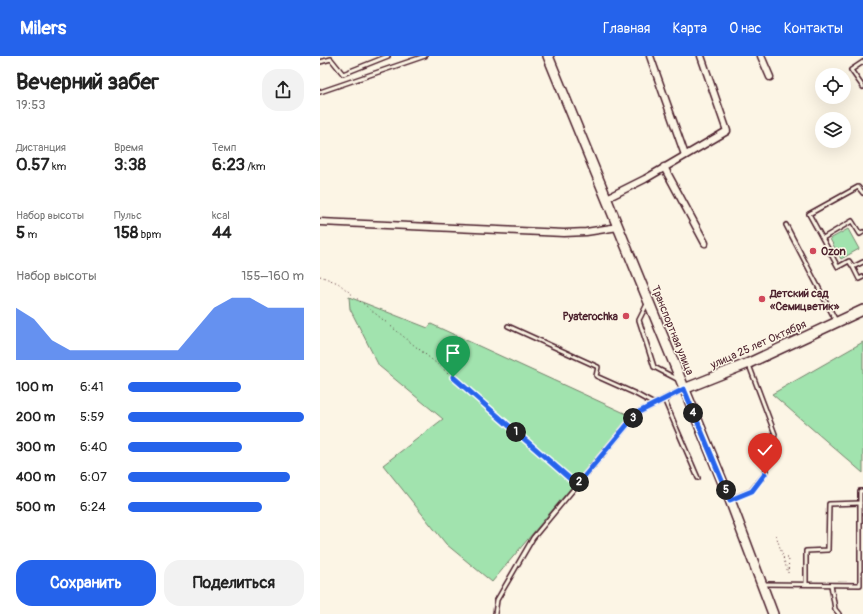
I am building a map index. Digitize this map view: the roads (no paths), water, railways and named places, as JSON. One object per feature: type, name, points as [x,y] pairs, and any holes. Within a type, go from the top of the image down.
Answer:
[{"type":"main road","name":"Транспортная улица","points":[[548,56],[730,500],[773,614]]},
{"type":"main road","name":"улица 25 лет Октября","points":[[682,385],[749,363],[863,310]]},
{"type":"street","points":[[650,56],[685,155]]},
{"type":"street","points":[[607,198],[727,131],[701,56]]},
{"type":"street","points":[[761,56],[770,77]]},
{"type":"street","points":[[664,167],[705,243]]},
{"type":"street","points":[[320,222],[564,233],[586,232],[618,227]]},
{"type":"lane","points":[[320,62],[331,59],[343,74],[388,56]]},
{"type":"lane","points":[[320,92],[424,56]]},
{"type":"lane","points":[[863,62],[851,70],[863,87]]},
{"type":"lane","points":[[863,193],[858,187],[809,214],[838,267],[849,261],[859,279],[863,277]]},
{"type":"lane","points":[[822,238],[852,221],[862,233],[863,239]]},
{"type":"lane","points":[[786,225],[837,322]]},
{"type":"lane","points":[[853,267],[863,262]]},
{"type":"lane","points":[[495,614],[497,600],[533,538],[637,413],[664,399],[682,385],[654,367],[639,320],[649,302]]},
{"type":"lane","points":[[508,326],[598,367],[596,376],[634,392],[654,404]]},
{"type":"lane","points":[[730,500],[752,491],[765,474],[775,434],[749,363]]},
{"type":"lane","points":[[664,399],[698,478]]},
{"type":"lane","points":[[761,584],[860,585],[860,491],[863,491]]},
{"type":"lane","points":[[806,584],[806,551],[828,550],[829,504],[860,502]]},
{"type":"lane","points":[[832,585],[835,609],[839,614]]},
{"type":"place","name":"Ozon","points":[[813,251]]},
{"type":"place","name":"Детский сад «Семицветик»","points":[[762,299]]},
{"type":"place","name":"Pyaterochka","points":[[626,316]]}]
